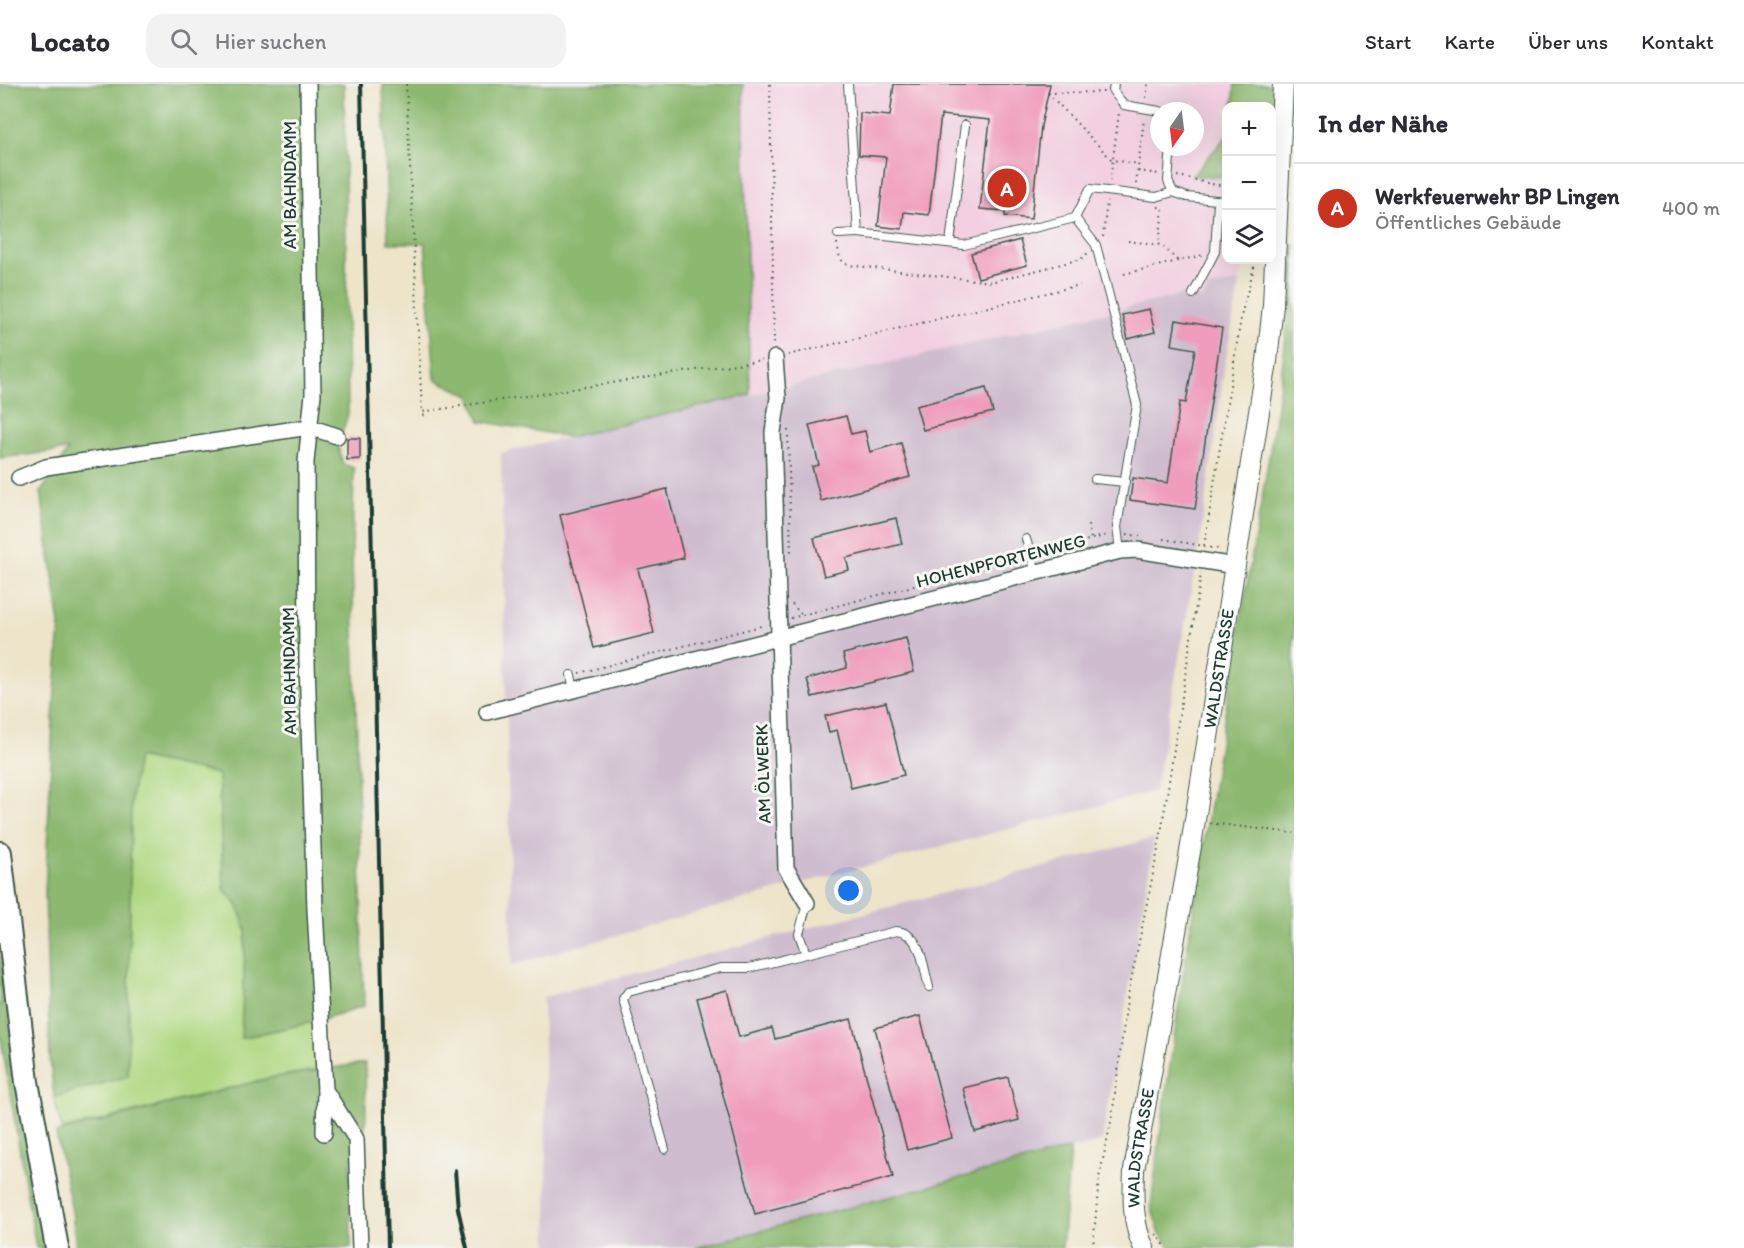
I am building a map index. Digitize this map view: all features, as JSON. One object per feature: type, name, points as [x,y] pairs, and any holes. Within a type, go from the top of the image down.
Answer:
[{"type":"main road","points":[[0,853],[27,1082],[57,1248]]},
{"type":"street","name":"AM BAHNDAMM","points":[[308,84],[313,394],[309,427],[307,662],[315,920],[325,1090],[356,1139],[360,1248]]},
{"type":"street","name":"WALDSTRASSE","points":[[1276,191],[1283,84]]},
{"type":"street","name":"WALDSTRASSE","points":[[1144,1248],[1139,1237],[1133,1203],[1134,1170],[1188,863],[1268,361],[1273,305],[1275,210]]},
{"type":"street","points":[[775,358],[778,398],[773,432],[779,638]]},
{"type":"street","points":[[19,477],[46,467],[309,427],[337,436]]},
{"type":"street","name":"HOHENPFORTENWEG","points":[[487,712],[572,683],[779,638],[1120,551],[1203,553],[1237,559]]},
{"type":"street","name":"AM ÖLWERK","points":[[779,638],[786,868],[807,903]]},
{"type":"street","points":[[324,1133],[325,1090]]},
{"type":"lane","points":[[848,84],[858,233]]},
{"type":"lane","points":[[1113,88],[1124,105],[1150,109]]},
{"type":"lane","points":[[950,243],[965,125]]},
{"type":"lane","points":[[1170,156],[1169,175],[1173,192]]},
{"type":"lane","points":[[838,234],[858,233],[964,245],[1075,218],[1090,189],[1155,197],[1173,192],[1187,198],[1222,201],[1215,252],[1193,294]]},
{"type":"lane","points":[[1075,218],[1096,245],[1137,405],[1118,532],[1120,551]]},
{"type":"lane","points":[[1095,479],[1125,482]]},
{"type":"lane","points":[[1026,539],[1036,572]]},
{"type":"lane","points":[[806,954],[799,933],[807,903]]},
{"type":"lane","points":[[665,1149],[623,999],[628,992],[721,968],[749,968],[896,931],[907,932],[915,940],[929,987]]},
{"type":"path","points":[[406,84],[424,416]]},
{"type":"path","points":[[770,84],[775,358]]},
{"type":"path","points":[[1135,194],[1148,84]]},
{"type":"path","points":[[1113,88],[1048,93],[1112,160],[1139,164]]},
{"type":"path","points":[[1138,171],[1194,178],[1204,183],[1222,185]]},
{"type":"path","points":[[1153,206],[1163,207],[1159,245]]},
{"type":"path","points":[[1124,274],[1178,261],[1159,245],[1128,241]]},
{"type":"path","points":[[1093,1248],[1099,1178],[1112,1117],[1127,1000],[1160,840],[1242,312],[1255,264]]},
{"type":"path","points":[[422,412],[775,358],[1080,285]]},
{"type":"path","points":[[1088,525],[1091,539]]},
{"type":"path","points":[[572,683],[778,621],[1118,532],[1150,537]]},
{"type":"path","points":[[1161,539],[1203,553],[1237,559]]},
{"type":"path","points":[[1207,823],[1294,832]]},
{"type":"shaded area","points":[[743,84],[1235,84],[1233,102],[1222,102],[1222,142],[1193,176],[1222,177],[1222,264],[1244,264],[1240,281],[1208,288],[1203,299],[1189,293],[750,395]]},
{"type":"shaded area","points":[[1240,281],[1225,363],[1200,541],[1155,791],[806,882],[512,965],[501,453],[1189,293],[1203,299],[1208,288]]},
{"type":"shaded area","points":[[1155,838],[1102,1141],[696,1248],[548,1248],[543,997]]},
{"type":"green space","points":[[0,84],[344,84],[348,414],[338,447],[343,464],[354,468],[352,556],[364,1006],[316,1021],[241,1038],[246,929],[237,904],[224,889],[218,774],[138,757],[131,799],[128,1076],[54,1097],[50,1059],[45,893],[60,625],[41,492],[68,450],[0,458]]},
{"type":"green space","points":[[383,84],[743,84],[750,395],[569,437],[480,421],[470,396],[435,379],[425,243],[388,243]]},
{"type":"green space","points":[[1235,84],[1294,84],[1294,113],[1276,111],[1276,102],[1233,102]]},
{"type":"green space","points":[[1222,142],[1222,177],[1192,176]]},
{"type":"green space","points":[[1294,244],[1294,1248],[1171,1248],[1159,1232],[1151,1206],[1170,1063],[1214,778],[1279,391]]},
{"type":"green space","points":[[137,757],[218,774],[224,889],[237,904],[246,929],[241,1038],[316,1021],[316,1070],[270,1078],[62,1130],[54,1097],[128,1076],[131,799]]},
{"type":"green space","points":[[0,947],[22,1119],[38,1183],[49,1248],[36,1248],[0,1033]]},
{"type":"green space","points":[[365,1063],[366,1123],[350,1168],[351,1248],[76,1248],[72,1211],[56,1133],[270,1078]]},
{"type":"green space","points":[[1070,1149],[1062,1248],[696,1248]]},
{"type":"building","points":[[894,84],[1050,84],[1041,126],[1031,219],[1005,216],[1005,211],[980,209],[990,120],[941,115],[929,215],[904,212],[902,229],[878,226],[886,157],[859,155],[860,113],[890,116]]},
{"type":"building","points":[[1020,240],[1027,265],[978,278],[971,253]]},
{"type":"building","points":[[1149,309],[1155,332],[1128,339],[1122,315]]},
{"type":"building","points":[[1176,320],[1222,328],[1195,509],[1130,500],[1133,478],[1168,483],[1180,402],[1186,403],[1195,349],[1172,345]]},
{"type":"building","points":[[986,388],[993,412],[923,430],[916,406]]},
{"type":"building","points":[[846,416],[851,434],[865,431],[870,452],[901,443],[910,477],[821,501],[812,467],[819,465],[809,425]]},
{"type":"building","points":[[347,438],[360,438],[360,459],[347,460]]},
{"type":"building","points":[[667,489],[684,558],[638,569],[654,633],[594,648],[560,515]]},
{"type":"building","points":[[896,518],[902,544],[846,558],[849,570],[824,576],[814,538]]},
{"type":"building","points":[[906,638],[914,672],[812,697],[807,679],[847,668],[843,654]]},
{"type":"building","points":[[886,702],[904,775],[851,788],[837,730],[829,732],[825,716]]},
{"type":"building","points":[[727,990],[739,1037],[772,1028],[775,1039],[851,1019],[893,1177],[755,1214],[697,998]]},
{"type":"building","points":[[920,1016],[952,1138],[907,1150],[875,1028]]},
{"type":"building","points":[[1008,1077],[1019,1120],[975,1132],[963,1088]]},
{"type":"railway","points":[[361,84],[388,1248]]},
{"type":"railway","points":[[455,1170],[458,1209],[467,1248]]},
{"type":"place","name":"Werkfeuerwehr BP Lingen","points":[[1007,188]]}]
